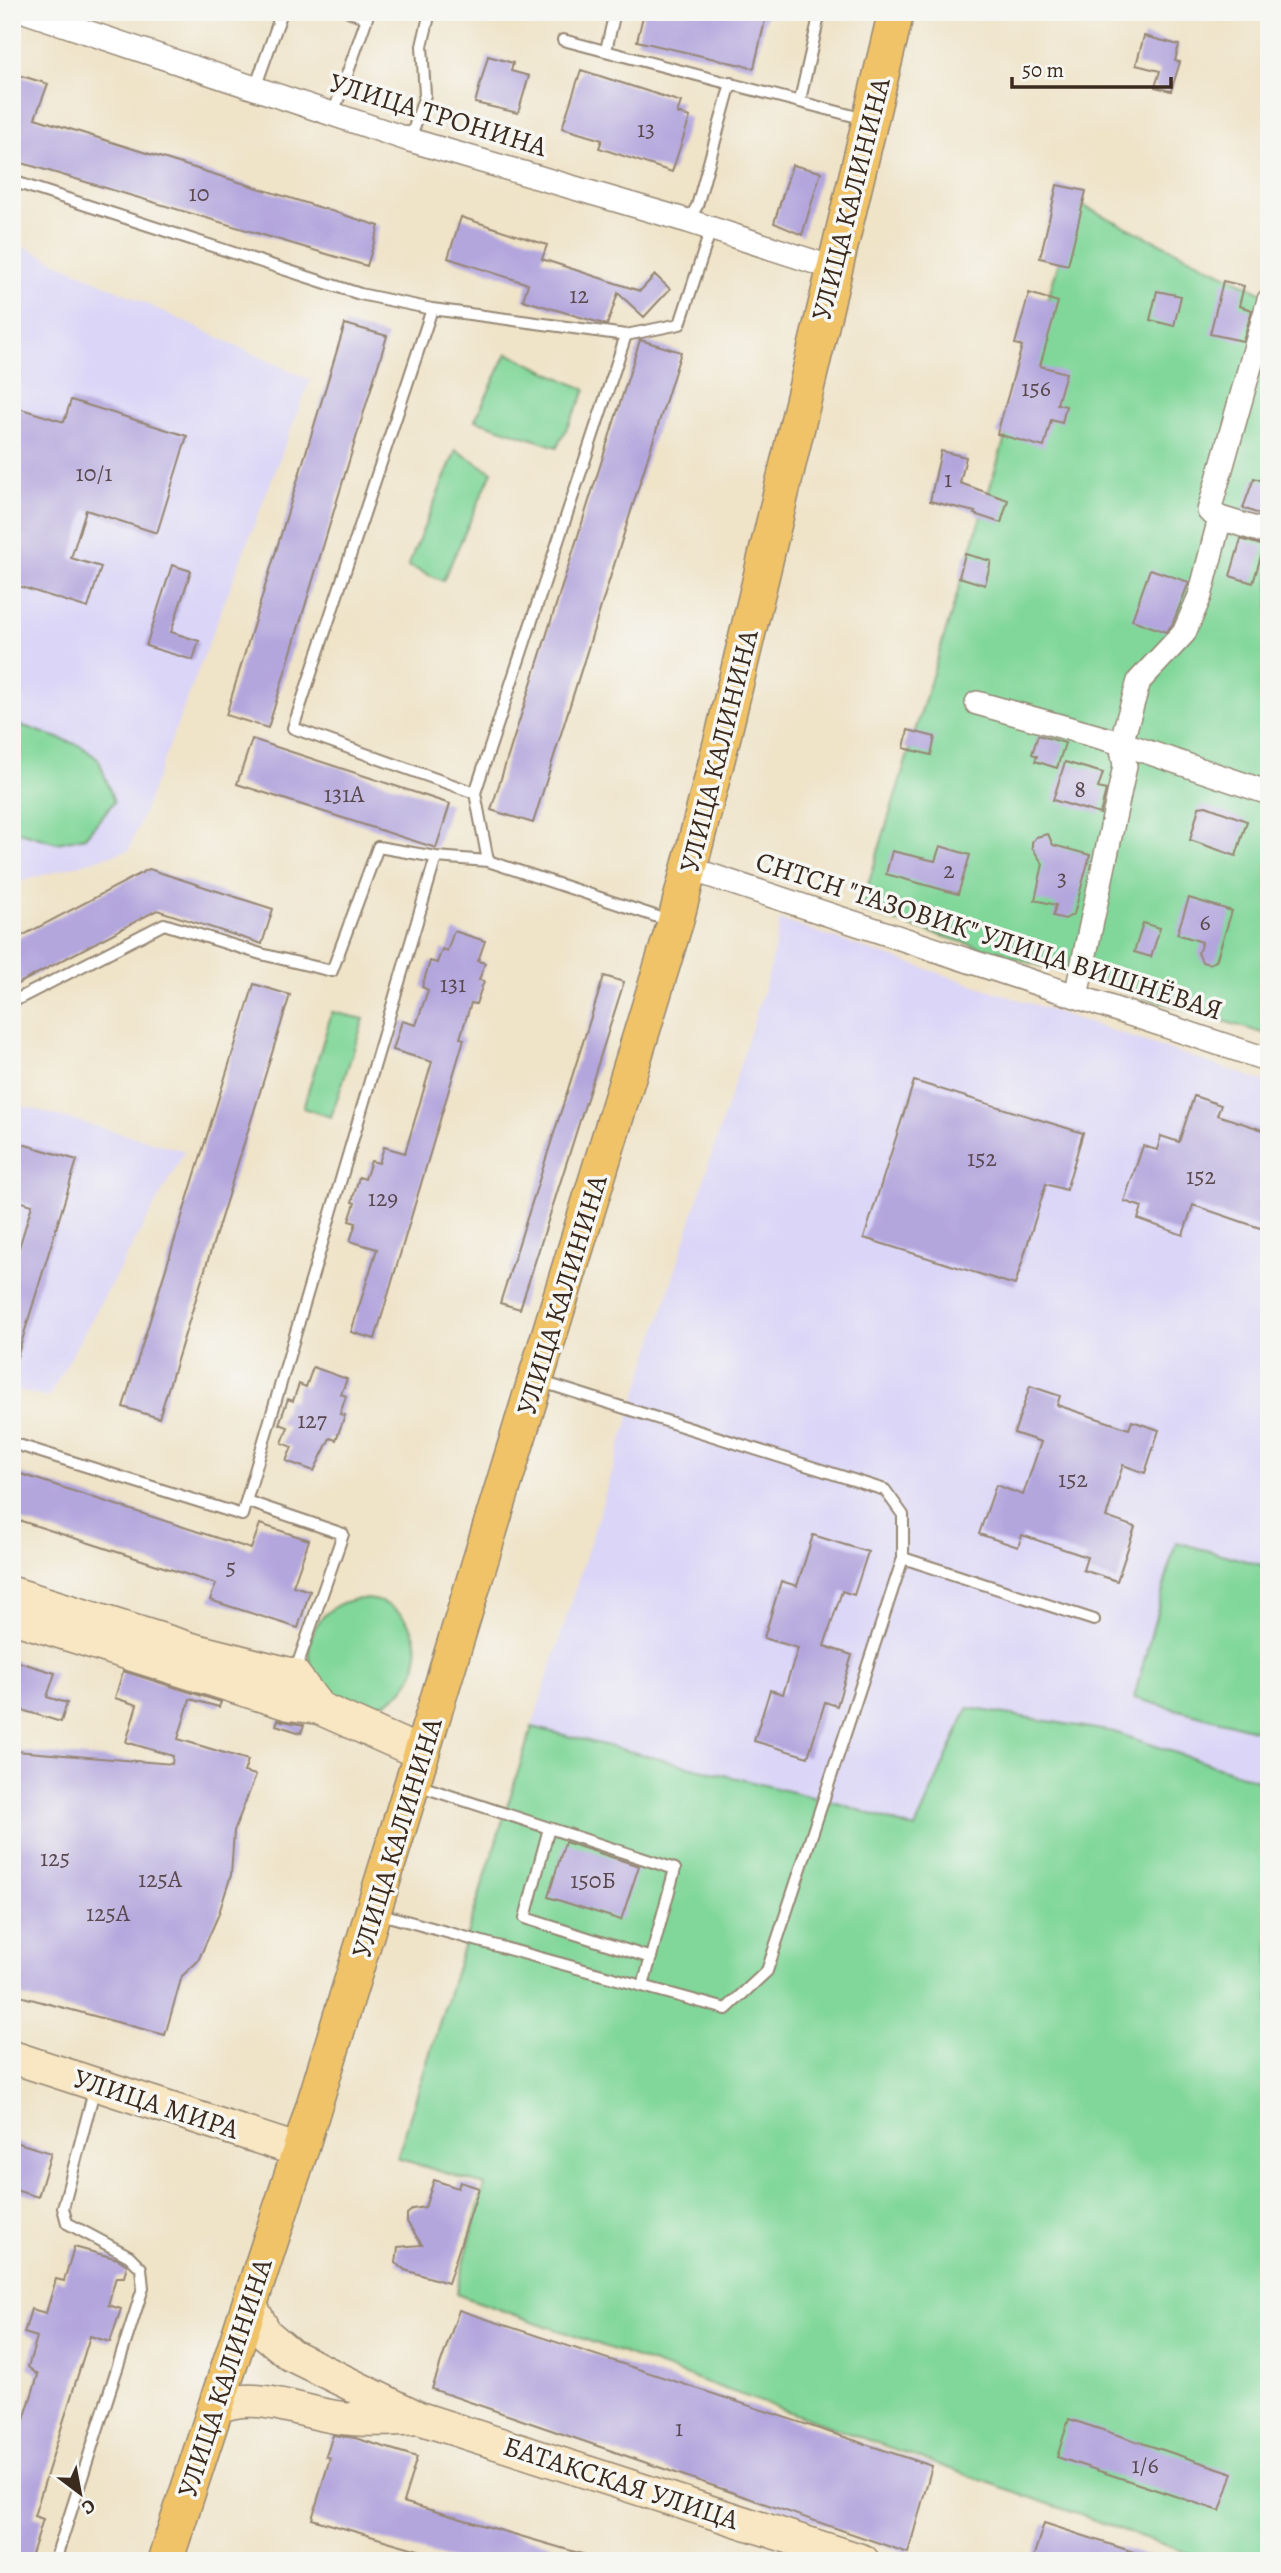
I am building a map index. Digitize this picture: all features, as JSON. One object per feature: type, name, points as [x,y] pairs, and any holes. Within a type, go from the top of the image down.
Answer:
[{"type":"main road","name":"УЛИЦА КАЛИНИНА","points":[[165,2561],[300,2151],[419,1769],[691,869],[896,12]]},
{"type":"street","name":"УЛИЦА ТРОНИНА","points":[[27,12],[410,140],[688,221],[833,268]]},
{"type":"street","points":[[1269,300],[1209,511],[1220,518],[1269,533]]},
{"type":"street","points":[[1076,996],[1125,766],[1121,743],[1139,681],[1184,633],[1200,596],[1220,518]]},
{"type":"street","points":[[977,703],[1121,743],[1269,793]]},
{"type":"street","name":"СНТСН \"ГАЗОВИК\" УЛИЦА ВИШНЁВАЯ","points":[[691,869],[1269,1059]]},
{"type":"street","points":[[12,1593],[194,1650],[294,1675],[318,1708]]},
{"type":"street","points":[[12,1617],[289,1703],[318,1708],[419,1769]]},
{"type":"street","name":"УЛИЦА МИРА","points":[[12,2057],[300,2151]]},
{"type":"street","name":"БАТАКСКАЯ УЛИЦА","points":[[250,2304],[266,2334],[291,2355],[419,2418],[863,2561]]},
{"type":"street","name":"БАТАКСКАЯ УЛИЦА","points":[[215,2408],[233,2400],[274,2402],[342,2418],[384,2421],[419,2418]]},
{"type":"lane","points":[[255,88],[282,12]]},
{"type":"lane","points":[[333,114],[366,18],[350,12]]},
{"type":"lane","points":[[410,140],[425,95],[422,46],[430,12]]},
{"type":"lane","points":[[606,50],[615,12]]},
{"type":"lane","points":[[800,100],[820,12]]},
{"type":"lane","points":[[562,40],[800,100],[871,121]]},
{"type":"lane","points":[[688,221],[697,205],[731,83]]},
{"type":"lane","points":[[12,181],[360,294],[432,309],[626,335],[680,324],[710,229]]},
{"type":"lane","points":[[432,309],[293,728],[475,793]]},
{"type":"lane","points":[[488,861],[475,793],[626,335]]},
{"type":"lane","points":[[12,1002],[164,923],[261,954],[332,971],[378,847],[436,857],[488,861],[675,923]]},
{"type":"lane","points":[[12,1443],[242,1515],[436,857]]},
{"type":"lane","points":[[374,1912],[726,2008],[767,1971],[903,1558],[903,1515],[885,1490],[537,1380]]},
{"type":"lane","points":[[246,1501],[343,1534],[294,1675]]},
{"type":"lane","points":[[903,1558],[1094,1620]]},
{"type":"lane","points":[[419,1769],[549,1828],[675,1870],[643,1986]]},
{"type":"lane","points":[[549,1828],[525,1918],[651,1958]]},
{"type":"lane","points":[[55,2561],[144,2288],[141,2268],[129,2256],[67,2223],[63,2208],[96,2084]]},
{"type":"shaded area","points":[[12,241],[310,380],[129,850],[12,884]]},
{"type":"shaded area","points":[[780,920],[1269,1083],[1269,1784],[1114,1732],[1042,1875],[844,1805],[532,1727],[770,969]]},
{"type":"shaded area","points":[[12,1103],[185,1151],[48,1398],[12,1389]]},
{"type":"green space","points":[[1077,203],[1269,296],[1269,1035],[860,911]]},
{"type":"green space","points":[[507,353],[586,390],[557,447],[475,420]]},
{"type":"green space","points":[[456,450],[492,472],[443,581],[408,566]]},
{"type":"green space","points":[[12,722],[81,746],[99,760],[114,802],[85,837],[57,843],[12,830]]},
{"type":"green space","points":[[332,1012],[364,1019],[331,1117],[303,1108]]},
{"type":"green space","points":[[1176,1542],[1269,1567],[1269,1734],[1134,1698]]},
{"type":"green space","points":[[363,1599],[384,1603],[401,1615],[413,1632],[417,1653],[413,1674],[401,1691],[384,1703],[363,1707],[342,1703],[325,1691],[313,1674],[309,1653],[313,1632],[325,1615],[342,1603]]},
{"type":"green space","points":[[968,1708],[1114,1732],[1269,1784],[1269,2561],[1210,2561],[456,2294],[484,2185],[397,2158],[532,1727],[844,1805],[915,1829]]},
{"type":"building","points":[[644,12],[767,12],[754,68],[637,41]]},
{"type":"building","points":[[1144,36],[1179,45],[1175,61],[1180,62],[1171,91],[1155,87],[1160,71],[1136,65]]},
{"type":"building","points":[[488,56],[513,63],[511,71],[529,76],[518,113],[475,103]]},
{"type":"building","points":[[581,70],[681,102],[677,113],[690,117],[672,172],[599,148],[602,140],[562,128]]},
{"type":"building","points":[[12,73],[48,84],[35,118],[379,226],[367,266],[12,160]]},
{"type":"building","points":[[792,165],[821,172],[802,235],[774,223]]},
{"type":"building","points":[[1057,185],[1086,191],[1068,265],[1040,258]]},
{"type":"building","points":[[461,217],[547,245],[542,259],[640,291],[655,275],[670,289],[644,317],[618,293],[607,325],[523,300],[528,284],[448,258]]},
{"type":"building","points":[[1223,281],[1244,286],[1239,306],[1252,310],[1243,341],[1210,334]]},
{"type":"building","points":[[1157,291],[1181,296],[1174,326],[1150,320]]},
{"type":"building","points":[[1029,293],[1058,302],[1040,366],[1066,373],[1057,404],[1066,406],[1062,423],[1051,420],[1044,447],[997,434],[1022,346],[1015,344]]},
{"type":"building","points":[[345,324],[387,336],[268,728],[226,715]]},
{"type":"building","points":[[640,340],[681,352],[533,823],[491,810]]},
{"type":"building","points":[[71,400],[187,436],[157,533],[86,510],[71,558],[101,567],[88,608],[12,584],[12,406],[64,422]]},
{"type":"building","points":[[941,451],[966,457],[960,483],[1008,500],[1001,523],[974,514],[975,512],[930,501]]},
{"type":"building","points":[[1254,478],[1269,483],[1269,518],[1243,508]]},
{"type":"building","points":[[1241,539],[1264,546],[1253,583],[1230,576]]},
{"type":"building","points":[[965,554],[991,561],[985,585],[959,577]]},
{"type":"building","points":[[172,565],[191,571],[171,632],[199,641],[193,660],[146,646]]},
{"type":"building","points":[[1150,569],[1189,582],[1172,625],[1166,632],[1132,620]]},
{"type":"building","points":[[908,730],[935,737],[931,755],[904,748]]},
{"type":"building","points":[[1038,735],[1065,743],[1057,768],[1035,761],[1037,756],[1032,754]]},
{"type":"building","points":[[252,739],[450,804],[436,848],[237,784]]},
{"type":"building","points":[[1065,762],[1103,773],[1098,788],[1106,790],[1100,814],[1053,800]]},
{"type":"building","points":[[1206,806],[1247,821],[1236,856],[1190,840],[1199,807]]},
{"type":"building","points":[[1048,834],[1053,845],[1090,855],[1074,914],[1065,919],[1053,916],[1056,905],[1035,900],[1043,864],[1032,848],[1032,842],[1036,837]]},
{"type":"building","points":[[940,846],[970,855],[958,894],[886,874],[892,851],[935,861]]},
{"type":"building","points":[[149,869],[273,909],[262,944],[157,910],[12,987],[12,941]]},
{"type":"building","points":[[1189,898],[1232,911],[1216,961],[1209,964],[1202,962],[1198,953],[1202,942],[1177,934]]},
{"type":"building","points":[[1143,923],[1160,928],[1151,957],[1134,952]]},
{"type":"building","points":[[454,931],[485,941],[478,961],[485,963],[479,980],[484,981],[476,1004],[471,1003],[460,1038],[464,1039],[375,1339],[351,1332],[377,1249],[350,1241],[356,1223],[349,1221],[355,1203],[352,1202],[359,1177],[365,1179],[371,1161],[379,1163],[384,1147],[405,1153],[432,1062],[393,1050],[402,1021],[416,1025],[428,990],[422,987],[430,961],[437,963],[442,949],[447,951]]},
{"type":"building","points":[[604,976],[624,982],[520,1309],[500,1303]]},
{"type":"building","points":[[254,984],[290,995],[159,1418],[123,1407]]},
{"type":"building","points":[[914,1081],[1083,1133],[1066,1190],[1046,1184],[1015,1285],[864,1238]]},
{"type":"building","points":[[1194,1096],[1221,1105],[1217,1115],[1269,1132],[1269,1231],[1193,1205],[1183,1235],[1138,1219],[1142,1207],[1124,1201],[1143,1146],[1157,1150],[1161,1136],[1179,1142]]},
{"type":"building","points":[[12,1141],[77,1160],[16,1360],[12,1359],[12,1271],[32,1205],[12,1199]]},
{"type":"building","points":[[313,1367],[347,1379],[341,1394],[346,1396],[340,1414],[345,1415],[336,1440],[330,1438],[314,1471],[286,1461],[292,1447],[282,1443],[288,1427],[279,1424],[288,1399],[293,1401],[299,1384],[306,1387]]},
{"type":"building","points":[[1030,1386],[1060,1396],[1057,1405],[1129,1429],[1132,1421],[1159,1430],[1145,1473],[1123,1465],[1106,1517],[1135,1527],[1117,1581],[1083,1570],[1087,1557],[1022,1535],[1018,1547],[979,1534],[996,1485],[1023,1495],[1041,1442],[1014,1433]]},
{"type":"building","points":[[12,1471],[251,1549],[260,1524],[309,1540],[293,1586],[310,1591],[298,1628],[210,1600],[216,1584],[12,1518]]},
{"type":"building","points":[[813,1535],[868,1552],[854,1595],[842,1591],[824,1646],[852,1655],[837,1706],[825,1702],[808,1757],[754,1741],[770,1690],[783,1694],[798,1648],[764,1638],[781,1581],[797,1586]]},
{"type":"building","points":[[12,1660],[55,1673],[47,1697],[67,1703],[61,1722],[12,1707]]},
{"type":"building","points":[[123,1671],[221,1702],[219,1707],[190,1699],[178,1739],[248,1760],[244,1772],[256,1775],[234,1831],[231,1875],[218,1916],[198,1961],[182,1976],[165,2035],[12,1994],[12,1762],[16,1751],[172,1764],[173,1756],[126,1742],[137,1705],[115,1698]]},
{"type":"building","points":[[278,1720],[304,1725],[301,1733],[276,1725]]},
{"type":"building","points":[[565,1842],[639,1866],[621,1920],[548,1897]]},
{"type":"building","points":[[12,2141],[51,2153],[38,2197],[12,2189]]},
{"type":"building","points":[[434,2180],[458,2188],[460,2182],[479,2188],[448,2283],[405,2270],[396,2263],[398,2247],[422,2245],[407,2222],[407,2214],[413,2209],[425,2207]]},
{"type":"building","points":[[74,2247],[118,2259],[127,2265],[124,2277],[116,2277],[108,2305],[121,2309],[110,2342],[90,2336],[34,2516],[43,2519],[30,2561],[12,2561],[12,2458],[38,2375],[28,2367],[37,2337],[24,2333],[31,2309],[46,2313],[56,2279],[64,2281]]},
{"type":"building","points":[[459,2310],[932,2466],[908,2553],[432,2389]]},
{"type":"building","points":[[1069,2419],[1233,2473],[1220,2511],[1057,2457]]},
{"type":"building","points":[[333,2435],[355,2438],[417,2457],[403,2502],[589,2556],[588,2561],[456,2561],[312,2519],[330,2458],[326,2456]]},
{"type":"building","points":[[1044,2523],[1149,2557],[1148,2561],[1032,2561]]}]
